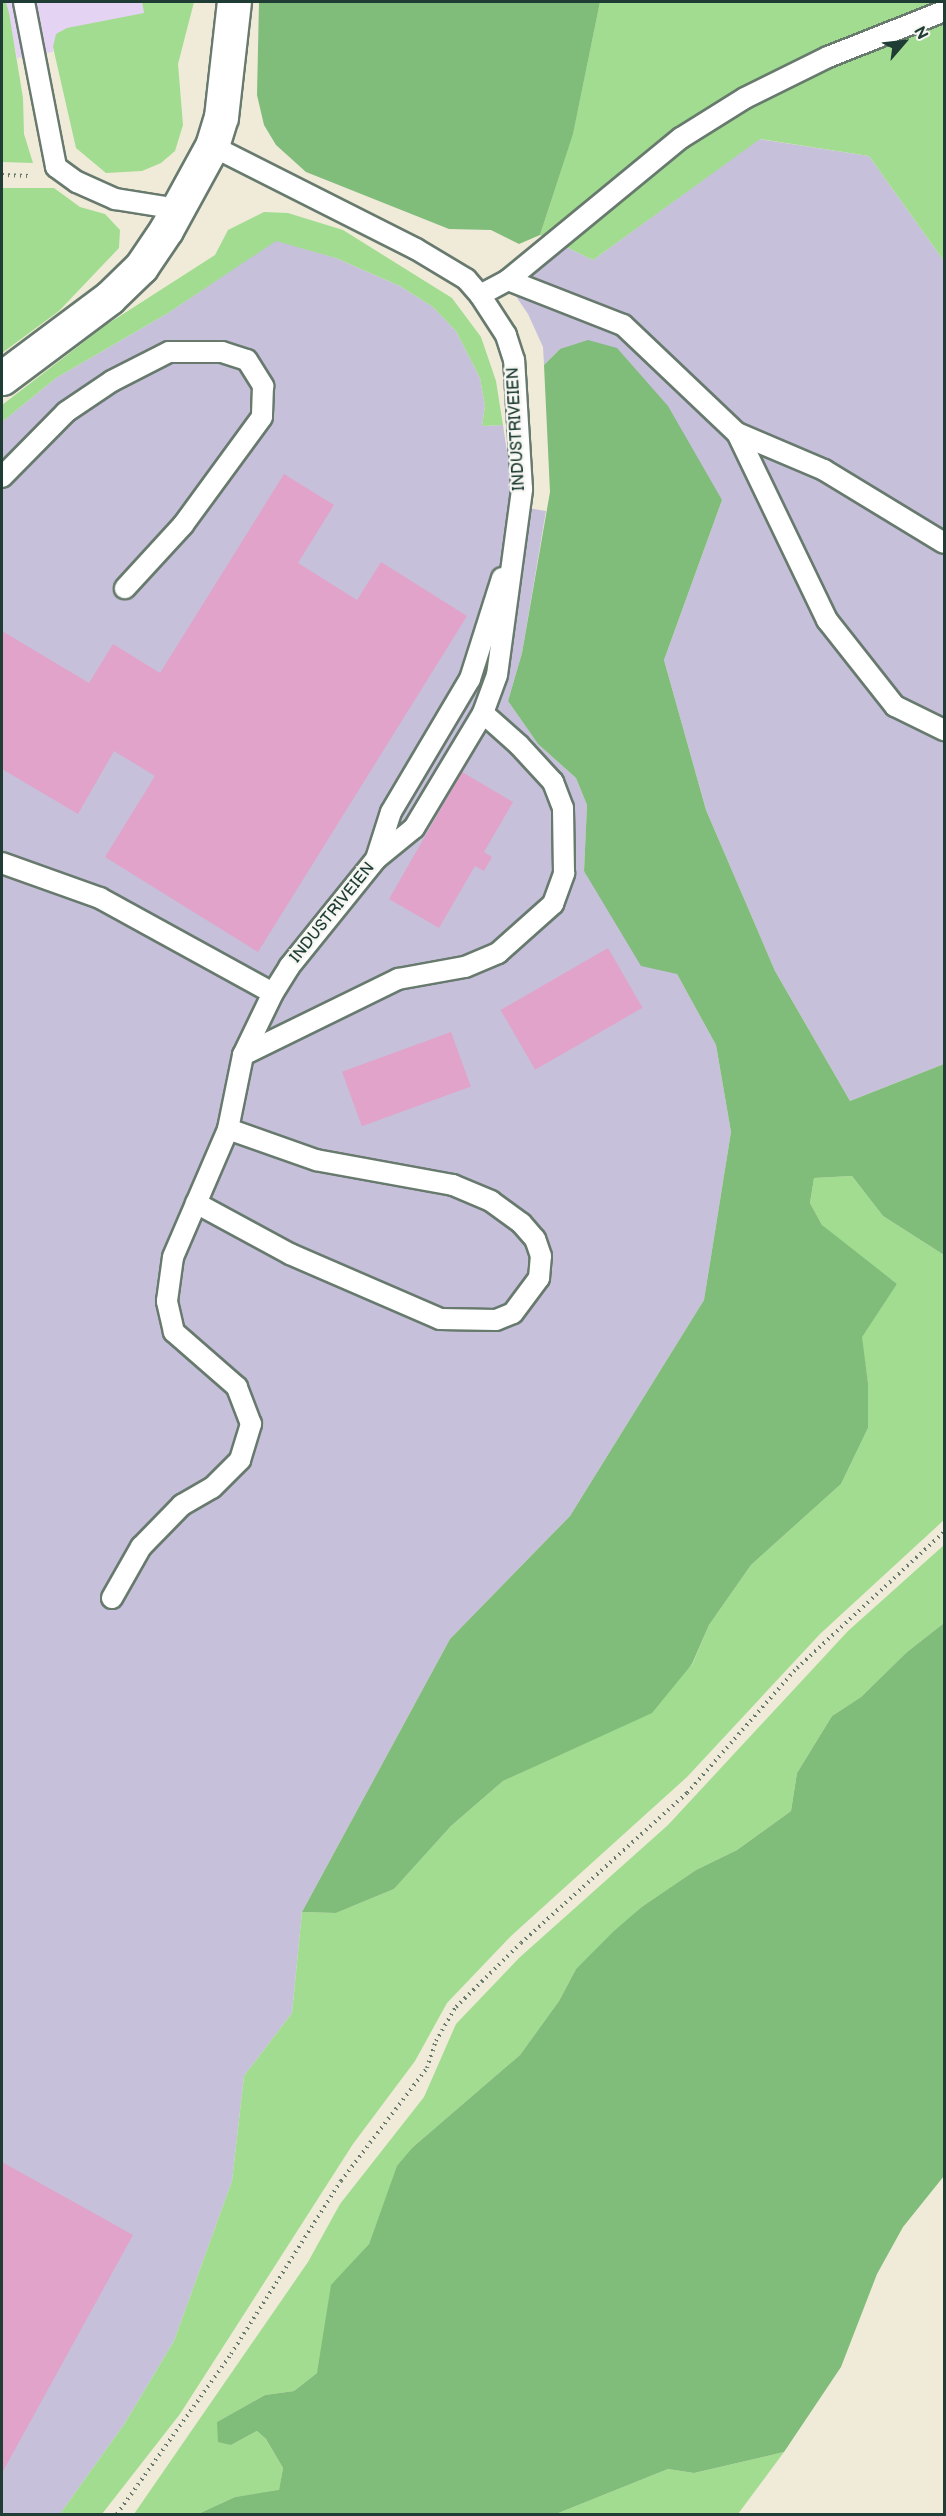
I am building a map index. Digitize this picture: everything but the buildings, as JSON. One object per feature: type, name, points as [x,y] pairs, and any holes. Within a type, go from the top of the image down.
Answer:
[{"type":"street","points":[[2,378],[109,298],[141,267],[178,209],[212,146],[221,117],[234,2]]},
{"type":"lane","points":[[24,2],[56,167],[77,182],[115,199],[178,209]]},
{"type":"lane","points":[[480,295],[508,280],[681,138],[745,98],[828,57],[945,11]]},
{"type":"lane","name":"INDUSTRIVEIEN","points":[[112,1598],[141,1547],[182,1505],[212,1488],[240,1460],[251,1424],[237,1387],[174,1332],[167,1301],[173,1257],[228,1129],[243,1055],[273,993],[289,967],[376,859],[414,828],[483,713],[497,675],[522,489],[514,360],[506,335],[480,295],[466,279],[416,249],[212,146]]},
{"type":"lane","points":[[508,280],[623,325],[737,433],[824,470],[945,543]]},
{"type":"lane","points":[[2,477],[66,412],[112,381],[169,352],[222,352],[247,360],[263,386],[262,417],[183,525],[125,588]]},
{"type":"lane","points":[[737,433],[827,620],[895,706],[945,730]]},
{"type":"lane","points":[[376,859],[391,812],[470,679],[498,586],[513,557]]},
{"type":"lane","points":[[243,1055],[398,979],[465,967],[498,952],[553,904],[564,873],[563,808],[553,782],[519,745],[483,713]]},
{"type":"lane","points":[[2,863],[100,898],[273,993]]},
{"type":"lane","points":[[196,1203],[290,1254],[440,1318],[496,1320],[513,1313],[538,1278],[541,1256],[536,1239],[521,1223],[490,1201],[453,1185],[315,1160],[228,1129]]},
{"type":"path","points":[[117,2514],[231,2354],[341,2181],[427,2068],[436,2041],[456,2007],[521,1943],[687,1793],[798,1668],[945,1532]]},
{"type":"shaded area","points":[[6,2],[142,2],[144,13],[53,47],[53,52],[17,58]]},
{"type":"shaded area","points":[[759,139],[869,156],[944,261],[944,1064],[850,1101],[775,971],[706,810],[664,660],[722,500],[560,349],[544,365],[543,347],[528,314],[509,286],[562,245],[593,260]]},
{"type":"shaded area","points":[[276,240],[336,258],[400,286],[433,307],[456,331],[480,378],[485,406],[482,426],[503,425],[515,506],[546,511],[522,653],[508,701],[538,744],[576,778],[587,805],[584,871],[677,974],[716,1045],[731,1132],[704,1300],[570,1516],[450,1639],[302,1912],[292,2013],[244,2076],[232,2181],[174,2341],[125,2423],[60,2514],[2,2514],[2,422],[56,378],[168,313]]},
{"type":"green space","points":[[2,2],[6,2],[9,13],[23,98],[24,134],[33,163],[2,162]]},
{"type":"green space","points":[[142,2],[194,2],[178,64],[183,125],[175,151],[161,163],[142,171],[106,173],[76,148],[53,47],[56,34],[67,28],[144,13]]},
{"type":"green space","points":[[259,2],[600,2],[573,134],[540,235],[519,244],[491,230],[449,229],[306,172],[276,145],[264,125],[257,95]]},
{"type":"green space","points":[[600,2],[944,2],[944,261],[869,156],[760,139],[593,260],[562,245],[667,157],[821,52],[547,238],[540,235],[573,133]]},
{"type":"green space","points":[[2,188],[54,188],[80,207],[105,214],[120,230],[119,248],[59,311],[2,353]]},
{"type":"green space","points":[[264,212],[288,213],[343,230],[452,298],[481,337],[496,381],[503,425],[482,426],[485,406],[480,378],[456,331],[433,307],[400,286],[336,258],[276,241],[168,313],[56,378],[2,422],[2,405],[106,325],[215,255],[228,230]]},
{"type":"green space","points":[[588,340],[617,348],[668,406],[722,500],[664,660],[706,810],[775,971],[850,1101],[944,1064],[944,1255],[883,1216],[852,1176],[814,1178],[810,1203],[822,1225],[897,1284],[862,1337],[868,1383],[868,1428],[841,1484],[751,1565],[709,1625],[692,1664],[652,1713],[503,1781],[451,1826],[394,1889],[336,1913],[302,1912],[450,1639],[570,1516],[704,1300],[731,1132],[716,1045],[677,974],[641,966],[584,871],[587,805],[576,778],[538,744],[508,701],[522,653],[550,492],[544,365],[560,349]]},
{"type":"green space","points":[[852,1176],[883,1216],[944,1255],[944,1520],[820,1634],[687,1777],[511,1936],[447,2003],[415,2061],[353,2144],[180,2414],[102,2514],[60,2514],[125,2423],[174,2341],[232,2181],[244,2076],[292,2013],[302,1912],[336,1913],[394,1889],[451,1826],[503,1781],[571,1749],[692,1665],[709,1625],[751,1565],[841,1484],[868,1428],[868,1383],[861,1337],[897,1284],[843,1244],[822,1225],[810,1203],[814,1178]]},
{"type":"green space","points":[[944,1545],[944,1623],[907,1652],[861,1697],[832,1716],[797,1773],[791,1811],[737,1850],[696,1870],[643,1906],[576,1969],[559,2001],[520,2055],[413,2147],[387,2195],[369,2244],[352,2263],[317,2373],[294,2391],[265,2395],[217,2422],[231,2445],[257,2431],[266,2439],[283,2468],[279,2491],[235,2497],[198,2514],[134,2514],[308,2262],[340,2204],[424,2097],[456,2024],[519,1958],[668,1825],[848,1631]]},
{"type":"green space","points":[[944,1623],[944,2176],[903,2227],[877,2274],[841,2367],[784,2452],[694,2473],[668,2469],[556,2514],[198,2514],[235,2497],[279,2490],[283,2468],[266,2439],[257,2431],[231,2445],[218,2442],[217,2422],[265,2395],[294,2391],[317,2373],[331,2285],[369,2244],[397,2166],[413,2147],[520,2055],[559,2001],[576,1969],[614,1931],[643,1906],[696,1870],[737,1850],[791,1811],[797,1773],[832,1716],[861,1697],[907,1652]]},
{"type":"green space","points":[[784,2452],[738,2514],[556,2514],[668,2469],[694,2473]]}]
